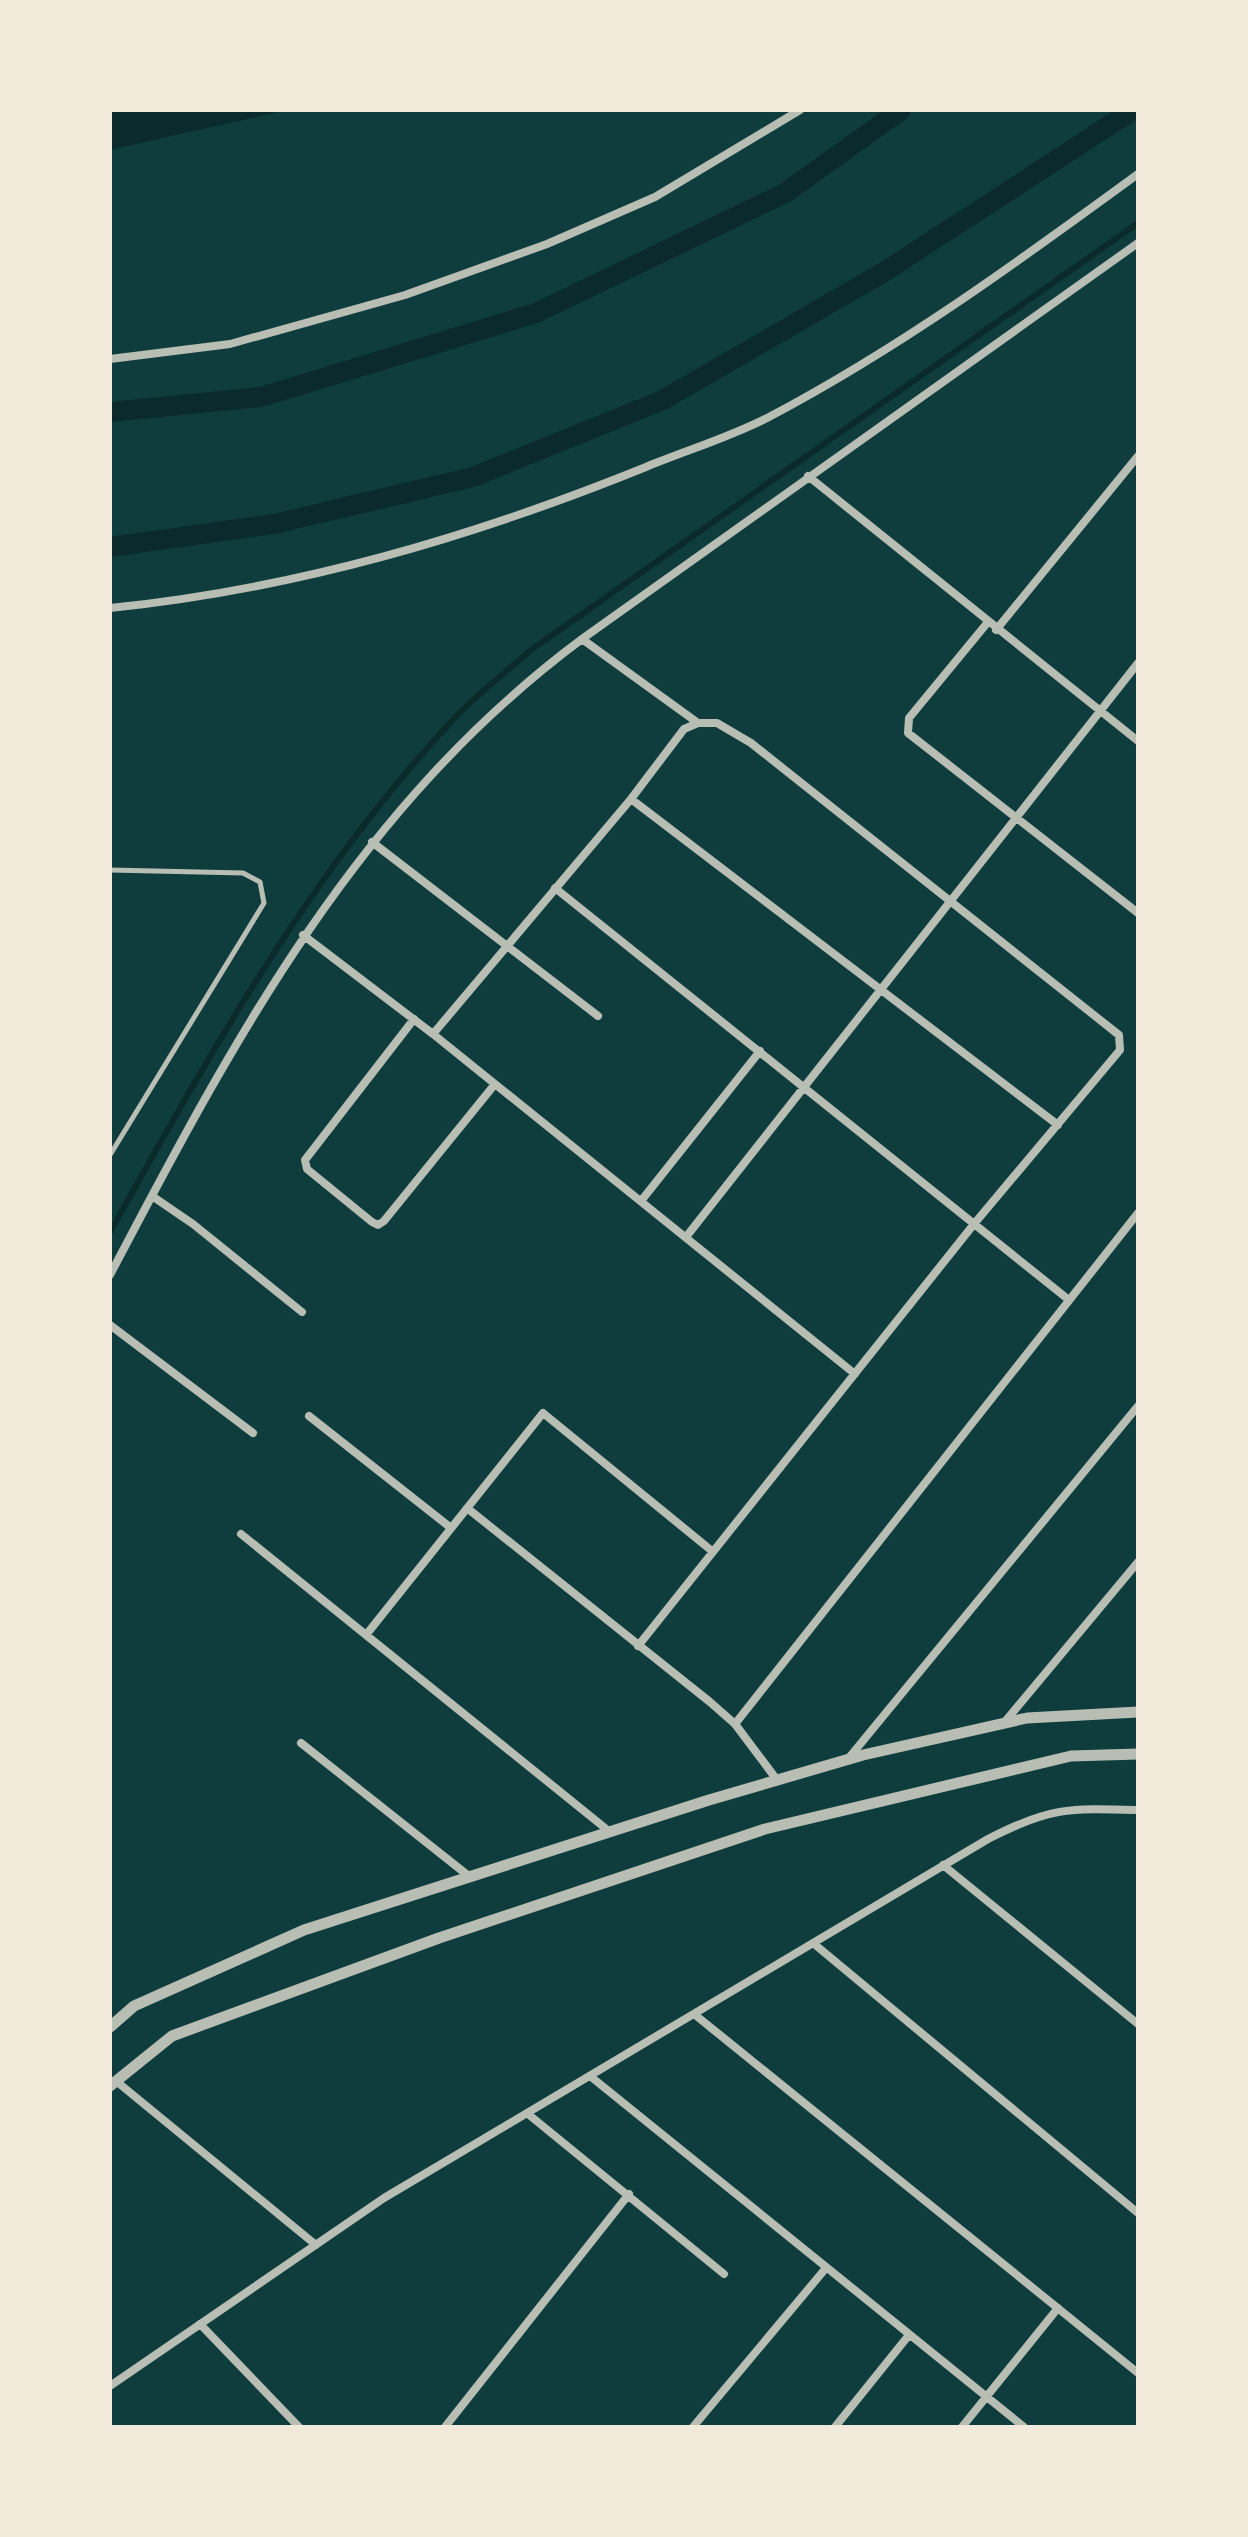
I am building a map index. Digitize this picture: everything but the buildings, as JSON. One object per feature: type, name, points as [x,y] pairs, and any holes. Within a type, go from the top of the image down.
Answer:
[{"type":"street","points":[[110,359],[230,344],[405,295],[547,244],[655,197],[800,110]]},
{"type":"street","points":[[110,608],[166,602],[313,577],[476,530],[600,485],[767,418],[886,350],[1000,274],[1138,174]]},
{"type":"street","points":[[110,1275],[196,1112],[303,935],[372,842],[464,738],[537,672],[1138,243]]},
{"type":"street","points":[[996,630],[1138,456]]},
{"type":"street","points":[[808,476],[1138,741]]},
{"type":"street","points":[[988,622],[906,724],[915,741],[1138,913]]},
{"type":"street","points":[[582,639],[698,723]]},
{"type":"street","points":[[686,1237],[1138,663]]},
{"type":"street","points":[[433,1034],[631,799],[684,729],[698,723],[717,723],[751,743],[953,900],[1119,1035],[1120,1050],[974,1224],[638,1646]]},
{"type":"street","points":[[631,799],[1058,1125]]},
{"type":"street","points":[[372,842],[598,1016]]},
{"type":"street","points":[[555,888],[1069,1300]]},
{"type":"street","points":[[303,935],[433,1034],[855,1374]]},
{"type":"street","points":[[414,1019],[305,1160],[307,1169],[372,1222],[378,1225],[384,1221],[495,1084]]},
{"type":"street","points":[[641,1201],[760,1051]]},
{"type":"street","points":[[152,1196],[193,1224],[302,1312]]},
{"type":"street","points":[[735,1724],[1138,1213]]},
{"type":"street","points":[[110,1325],[253,1433]]},
{"type":"street","points":[[847,1760],[1138,1406]]},
{"type":"street","points":[[366,1635],[543,1413],[712,1551]]},
{"type":"street","points":[[309,1416],[451,1528]]},
{"type":"street","points":[[467,1508],[735,1724],[777,1780]]},
{"type":"street","points":[[241,1534],[610,1832]]},
{"type":"street","points":[[1003,1724],[1138,1562]]},
{"type":"street","points":[[110,2027],[134,2006],[304,1930],[777,1780],[847,1760],[1027,1718],[1138,1712]]},
{"type":"street","points":[[301,1743],[470,1877]]},
{"type":"street","points":[[316,2245],[113,2083],[172,2036],[439,1938],[765,1829],[1071,1756],[1138,1754]]},
{"type":"street","points":[[110,2386],[384,2198],[943,1865],[1031,1817],[1069,1808],[1138,1810]]},
{"type":"street","points":[[943,1865],[1138,2024]]},
{"type":"street","points":[[813,1943],[1138,2213]]},
{"type":"street","points":[[694,2014],[1138,2373]]},
{"type":"street","points":[[590,2076],[1024,2427]]},
{"type":"street","points":[[528,2114],[724,2274]]},
{"type":"street","points":[[445,2427],[629,2194]]},
{"type":"street","points":[[693,2427],[826,2268]]},
{"type":"street","points":[[962,2427],[1058,2308]]},
{"type":"street","points":[[200,2324],[299,2427]]},
{"type":"street","points":[[835,2427],[909,2335]]},
{"type":"lane","points":[[110,870],[243,873],[260,882],[264,903],[110,1155]]},
{"type":"water","points":[[110,110],[287,110],[110,150]]},
{"type":"waterway","points":[[110,412],[261,397],[536,313],[785,193],[901,110]]},
{"type":"waterway","points":[[110,547],[274,524],[473,477],[663,400],[884,272],[1133,110]]},
{"type":"waterway","points":[[110,1232],[225,1032],[307,903],[399,781],[459,713],[531,650],[1138,223]]}]
